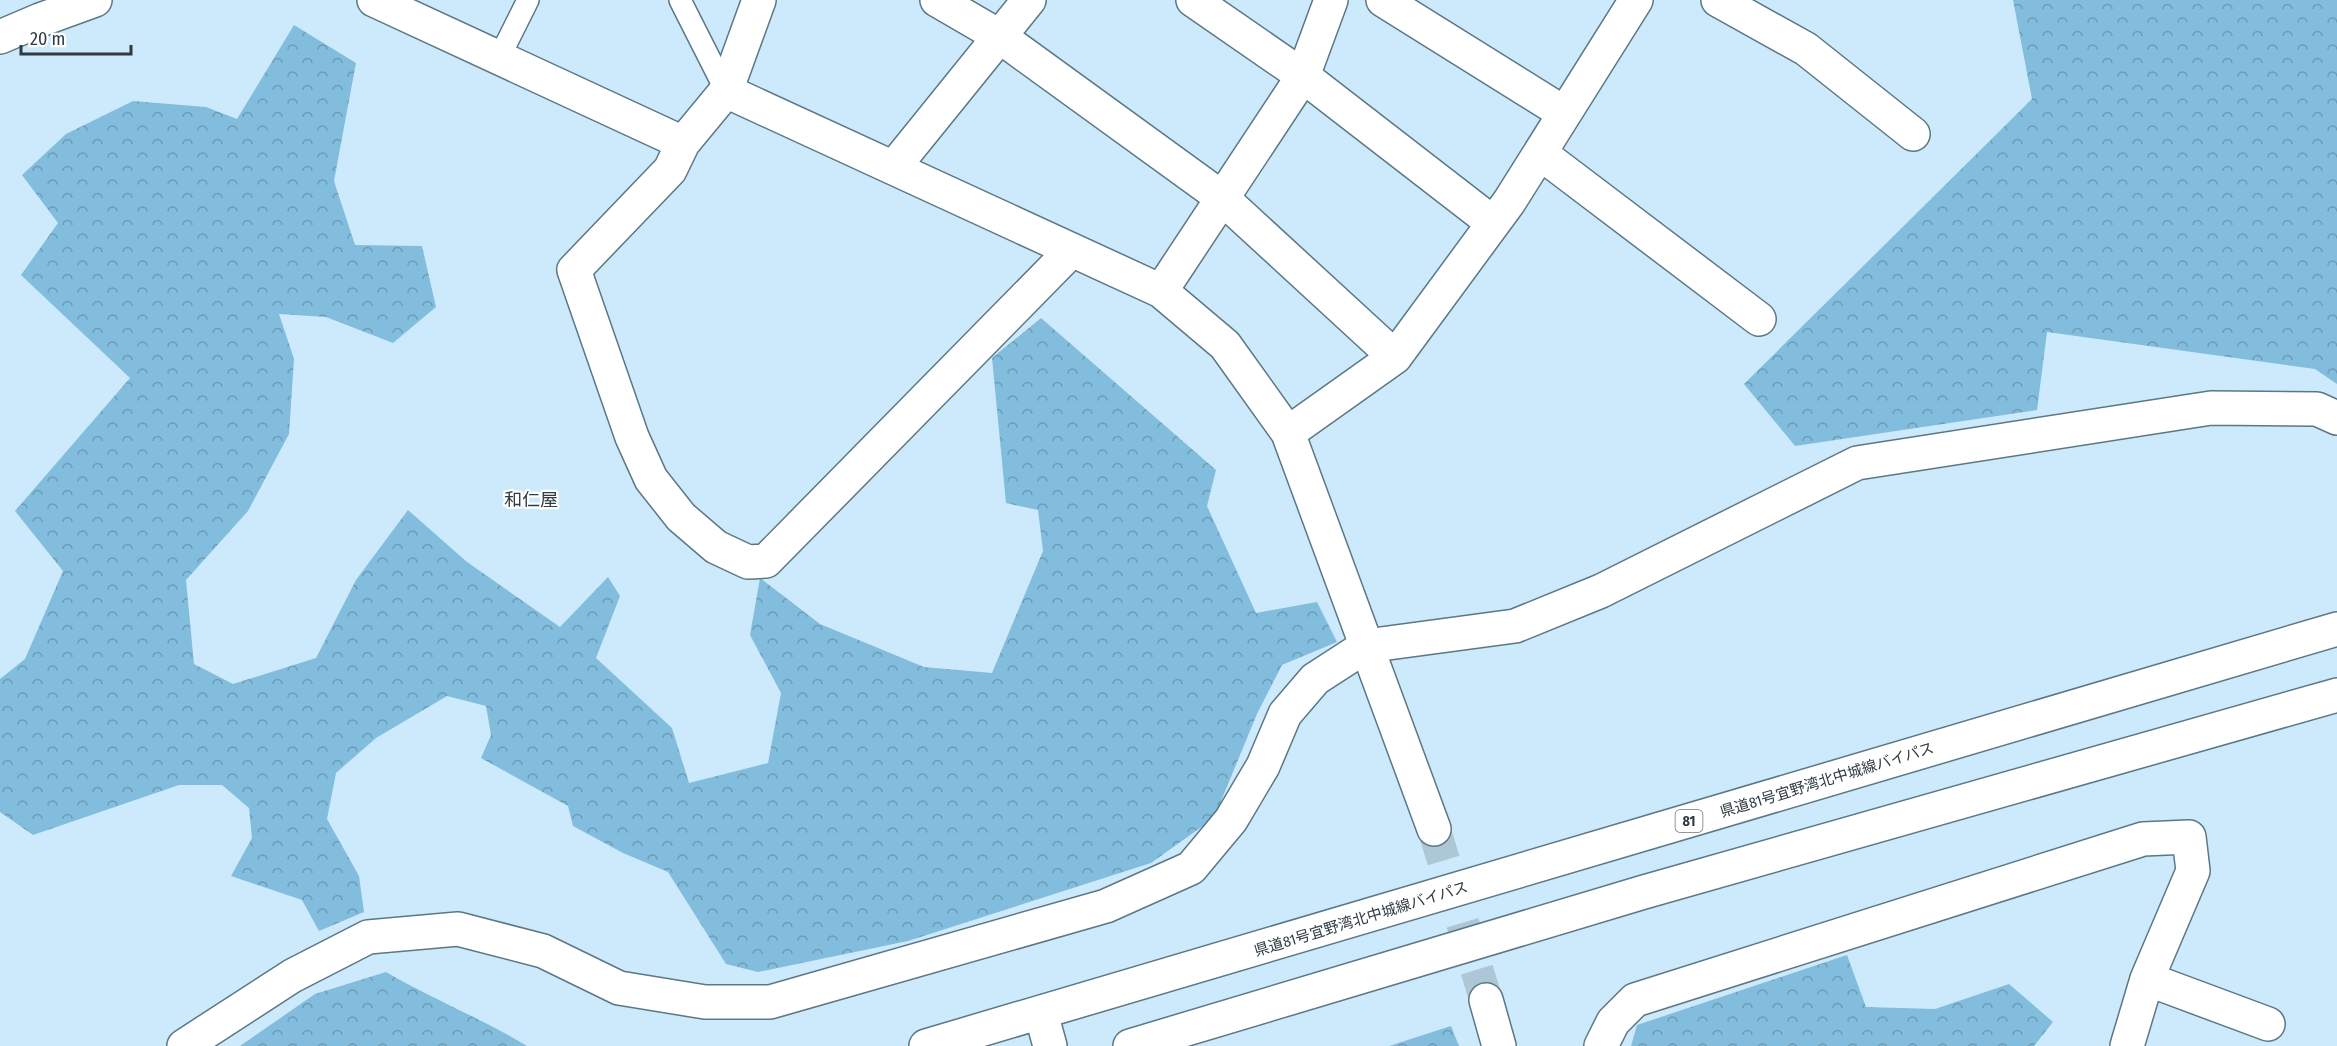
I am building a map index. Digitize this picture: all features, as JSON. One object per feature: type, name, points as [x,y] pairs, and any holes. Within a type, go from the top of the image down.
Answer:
[{"type":"street","points":[[0,38],[40,20],[95,0]]},
{"type":"street","points":[[374,0],[683,143]]},
{"type":"street","points":[[759,0],[726,91],[683,143],[670,170],[574,270],[632,437],[651,480],[681,517],[716,547],[748,562],[766,561],[1071,250]]},
{"type":"street","points":[[938,0],[999,36],[1221,197],[1395,357]]},
{"type":"street","points":[[894,167],[1029,0]]},
{"type":"street","points":[[1193,0],[1303,76],[1493,223]]},
{"type":"street","points":[[1161,291],[1303,76],[1331,0]]},
{"type":"street","points":[[1383,0],[1564,113]]},
{"type":"street","points":[[1288,433],[1395,357],[1493,223],[1636,0]]},
{"type":"street","points":[[1718,0],[1806,49],[1913,134]]},
{"type":"street","points":[[726,91],[1161,291],[1225,345],[1288,433],[1434,830]]},
{"type":"street","points":[[1540,153],[1759,319]]},
{"type":"street","points":[[184,1046],[292,976],[368,937],[458,929],[543,951],[619,988],[705,1002],[770,1002],[1106,906],[1191,868],[1231,820],[1263,766],[1285,714],[1315,679],[1366,646],[1515,626],[1601,591],[1857,463],[2211,408],[2317,409],[2337,418]]},
{"type":"street","name":"県道81号宜野湾北中城線バイパス","points":[[1041,1013],[2337,629]]},
{"type":"street","points":[[1130,1046],[1644,892],[2337,695]]},
{"type":"street","points":[[1601,1046],[1612,1022],[1635,1000],[2143,839],[2189,837],[2193,872],[2147,979],[2127,1046]]},
{"type":"street","points":[[2147,979],[2268,1024]]},
{"type":"street","points":[[1486,1000],[1499,1046]]},
{"type":"street","points":[[1041,1013],[1050,1046]]},
{"type":"street","name":"81","points":[[926,1046],[1041,1013]]},
{"type":"lane","points":[[500,58],[528,0]]},
{"type":"lane","points":[[680,0],[726,91]]},
{"type":"green space","points":[[2013,0],[2337,0],[2337,384],[2315,369],[2047,332],[2037,410],[1795,446],[1744,384],[2032,99]]},
{"type":"green space","points":[[294,25],[356,63],[334,181],[355,245],[422,246],[436,307],[393,343],[326,317],[279,314],[294,359],[289,434],[248,511],[186,580],[194,664],[233,684],[316,658],[356,580],[408,510],[467,562],[560,627],[608,577],[620,596],[596,658],[672,728],[689,783],[768,763],[781,693],[750,635],[760,578],[820,624],[924,667],[992,673],[1043,551],[1038,510],[1006,503],[992,358],[1041,318],[1216,470],[1207,506],[1256,613],[1317,602],[1337,642],[1282,665],[1257,714],[1214,818],[1151,863],[908,941],[758,972],[726,964],[668,872],[623,853],[573,826],[568,806],[481,758],[491,735],[486,706],[447,696],[376,738],[336,773],[327,819],[359,876],[364,912],[319,931],[302,900],[231,876],[252,838],[249,808],[222,785],[179,785],[33,835],[0,812],[0,679],[25,659],[63,571],[15,511],[130,378],[21,275],[58,223],[22,175],[66,134],[133,101],[206,107],[237,119]]},
{"type":"green space","points":[[1847,955],[1866,1007],[1935,1009],[2009,984],[2053,1022],[2034,1046],[1631,1046],[1637,1025]]},
{"type":"green space","points":[[386,972],[527,1046],[240,1046],[315,994]]},
{"type":"green space","points":[[1451,1026],[1459,1046],[1389,1046]]},
{"type":"tunnel","points":[[1434,829],[1486,1000]]},
{"type":"district","name":"和仁屋","points":[[531,500]]}]
